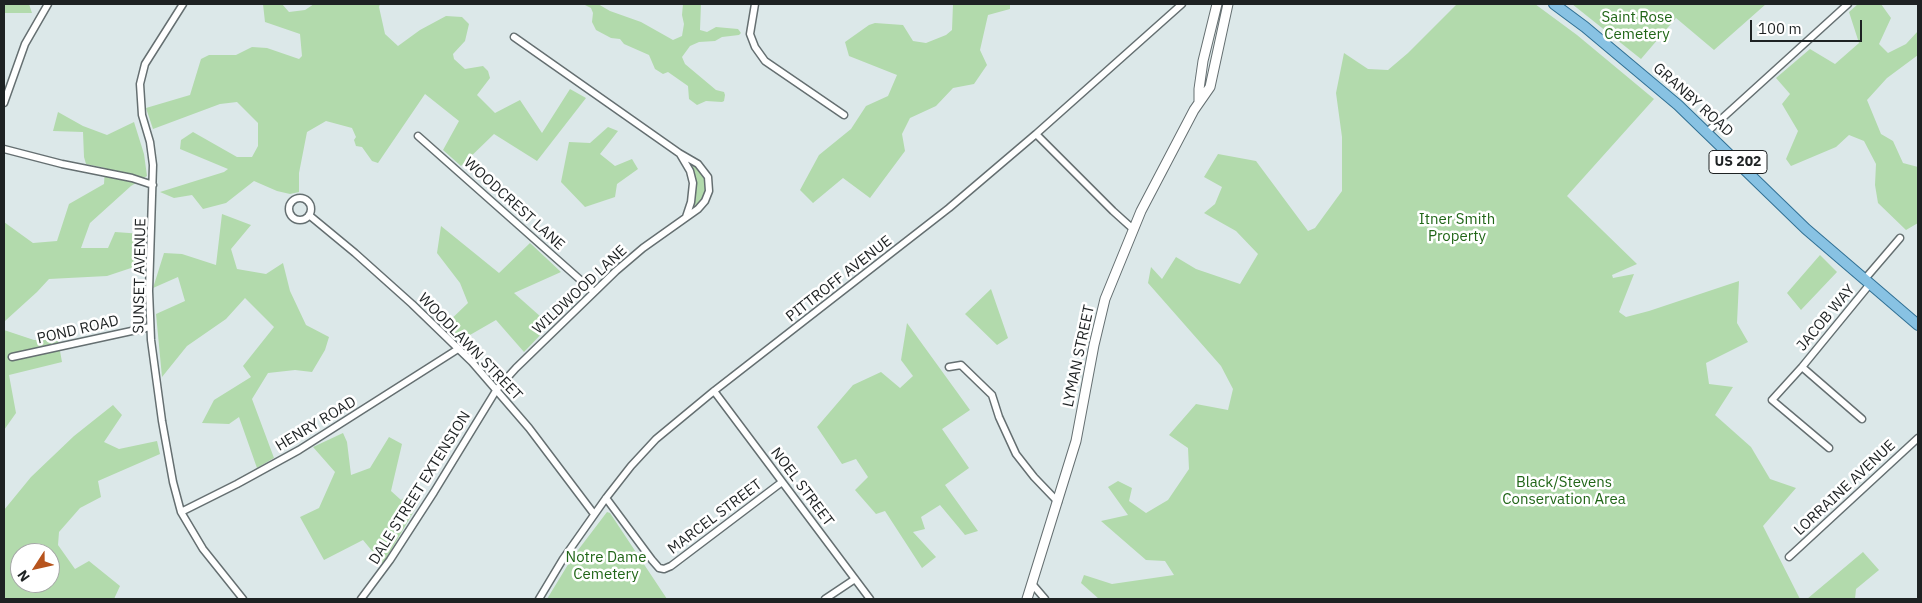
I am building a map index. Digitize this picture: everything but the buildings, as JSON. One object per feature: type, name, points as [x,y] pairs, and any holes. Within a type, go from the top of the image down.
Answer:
[{"type":"main road","name":"LYMAN STREET","points":[[1199,102],[1203,61],[1217,4]]},
{"type":"main road","name":"LYMAN STREET","points":[[1028,599],[1076,441],[1100,316],[1133,228],[1199,102],[1210,87],[1228,4]]},
{"type":"main road","name":"GRANBY ROAD","points":[[1554,4],[1659,88],[1806,229],[1918,325]]},
{"type":"street","points":[[4,102],[25,44],[48,4]]},
{"type":"street","name":"SUNSET AVENUE","points":[[183,4],[146,64],[140,78],[140,99],[152,157],[150,327],[159,406],[180,512],[203,549],[243,599]]},
{"type":"street","points":[[755,4],[750,34],[762,58],[776,70],[844,115]]},
{"type":"street","name":"PITTROFF AVENUE","points":[[539,599],[563,559],[606,498],[647,448],[665,431],[921,231],[1036,134],[1182,4]]},
{"type":"street","points":[[1707,132],[1848,4]]},
{"type":"street","name":"WILDWOOD LANE","points":[[497,389],[594,292],[643,248],[698,209],[705,201],[709,191],[709,182],[702,168],[694,161],[679,153],[514,37]]},
{"type":"street","points":[[1036,134],[1107,205],[1133,228]]},
{"type":"street","name":"WOODCREST LANE","points":[[418,136],[594,292]]},
{"type":"street","points":[[4,149],[153,185]]},
{"type":"street","name":"WILDWOOD LANE","points":[[679,153],[690,171],[693,183],[691,202],[686,217]]},
{"type":"street","name":"WOODLAWN STREET","points":[[309,215],[393,286],[497,389],[552,457],[594,514]]},
{"type":"street","name":"JACOB WAY","points":[[1829,448],[1772,400],[1802,368],[1900,238]]},
{"type":"street","name":"POND ROAD","points":[[12,357],[150,327]]},
{"type":"street","name":"HENRY ROAD","points":[[180,512],[237,484],[299,450],[458,349]]},
{"type":"street","points":[[949,367],[961,365],[992,395],[999,417],[1016,454],[1034,477],[1058,502]]},
{"type":"street","name":"JACOB WAY","points":[[1802,368],[1862,419]]},
{"type":"street","name":"DALE STREET EXTENSION","points":[[361,599],[390,560],[497,389]]},
{"type":"street","name":"NOEL STREET","points":[[714,391],[870,599]]},
{"type":"street","name":"LORRAINE AVENUE","points":[[1789,556],[1918,438]]},
{"type":"street","name":"MARCEL STREET","points":[[606,498],[652,560],[661,569],[671,566],[782,482]]},
{"type":"street","points":[[826,599],[855,579]]},
{"type":"street","points":[[1033,585],[1045,599]]},
{"type":"green space","points":[[4,4],[29,4],[32,13],[4,13]]},
{"type":"green space","points":[[263,4],[282,4],[289,12],[305,10],[314,4],[380,4],[385,34],[398,46],[420,30],[446,16],[462,17],[469,24],[465,41],[453,54],[454,59],[465,69],[483,66],[488,71],[490,78],[477,95],[495,113],[520,100],[542,133],[570,89],[586,98],[537,161],[494,134],[461,166],[443,150],[459,121],[425,94],[378,163],[372,161],[362,147],[356,146],[354,140],[356,137],[352,128],[326,121],[307,132],[299,173],[299,192],[290,194],[277,191],[254,181],[226,203],[203,209],[192,195],[174,198],[160,192],[224,172],[228,169],[180,149],[181,140],[193,132],[237,157],[252,157],[258,146],[258,123],[237,102],[220,104],[153,129],[146,108],[190,95],[201,59],[209,55],[236,55],[252,47],[267,48],[299,59],[302,56],[300,34],[265,22]]},
{"type":"green space","points":[[583,4],[598,4],[610,11],[641,22],[673,40],[682,36],[684,24],[682,15],[683,4],[701,4],[700,30],[707,32],[716,27],[738,29],[741,33],[739,35],[722,37],[715,41],[699,42],[690,46],[682,57],[685,64],[716,90],[724,92],[724,101],[706,101],[697,105],[689,99],[688,86],[668,72],[663,74],[655,69],[649,55],[624,44],[620,39],[611,38],[596,30],[592,22],[593,13],[591,8]]},
{"type":"green space","points":[[953,4],[1010,4],[1010,9],[988,15],[980,50],[987,65],[974,84],[953,88],[936,106],[910,118],[902,134],[905,151],[870,198],[843,178],[813,203],[800,190],[819,155],[851,129],[866,106],[888,96],[897,75],[849,56],[845,42],[869,25],[875,23],[903,25],[913,41],[926,43],[946,35],[952,30]]},
{"type":"green space","points":[[1457,4],[1535,4],[1577,35],[1654,99],[1567,196],[1637,264],[1612,275],[1613,278],[1634,274],[1619,312],[1626,317],[1739,281],[1737,323],[1748,342],[1706,363],[1709,384],[1733,387],[1715,415],[1751,447],[1770,479],[1796,488],[1763,526],[1800,599],[1099,599],[1081,583],[1084,575],[1112,584],[1174,575],[1165,561],[1146,560],[1101,521],[1128,515],[1108,487],[1118,481],[1132,488],[1129,501],[1146,513],[1168,500],[1189,469],[1188,448],[1169,435],[1196,404],[1228,410],[1233,389],[1221,366],[1148,283],[1151,267],[1162,279],[1176,257],[1196,269],[1240,284],[1258,254],[1236,231],[1204,213],[1215,204],[1222,187],[1204,177],[1218,154],[1256,161],[1308,231],[1315,228],[1342,191],[1342,137],[1336,93],[1344,53],[1368,69],[1388,70],[1408,53]]},
{"type":"green space","name":"Saint Rose Cemetery","points":[[1572,4],[1766,4],[1714,50],[1676,18],[1641,59]]},
{"type":"green space","points":[[1858,4],[1881,4],[1891,18],[1879,44],[1888,53],[1906,44],[1918,31],[1918,55],[1887,78],[1867,100],[1881,134],[1893,141],[1903,163],[1918,167],[1918,223],[1906,230],[1878,203],[1875,185],[1876,164],[1864,141],[1849,135],[1836,147],[1791,166],[1786,159],[1798,131],[1782,104],[1790,94],[1776,78],[1810,49],[1835,64],[1859,43],[1849,12]]},
{"type":"green space","points":[[58,112],[83,126],[107,135],[134,122],[144,154],[147,176],[131,186],[90,223],[81,248],[108,248],[115,232],[143,234],[140,265],[107,276],[49,279],[5,321],[4,222],[33,243],[57,241],[69,204],[104,184],[105,168],[86,164],[83,132],[53,131]]},
{"type":"green space","points":[[608,127],[618,131],[600,154],[615,166],[632,159],[638,169],[617,184],[615,197],[585,207],[561,182],[569,142],[590,143]]},
{"type":"green space","points":[[692,165],[695,165],[704,176],[706,185],[704,197],[695,206],[693,204],[696,182]]},
{"type":"green space","points":[[222,214],[251,225],[231,249],[237,269],[266,274],[283,263],[290,291],[306,325],[329,337],[325,350],[312,372],[295,370],[268,373],[252,399],[274,458],[257,468],[239,417],[229,424],[202,423],[214,400],[251,377],[243,366],[274,327],[245,298],[226,319],[187,346],[162,377],[156,314],[185,301],[178,277],[153,288],[164,253],[182,254],[216,265]]},
{"type":"green space","points":[[441,226],[499,273],[530,243],[561,272],[514,293],[550,325],[524,352],[496,320],[463,339],[444,326],[468,303],[460,283],[437,253]]},
{"type":"green space","points":[[1820,255],[1837,272],[1801,310],[1787,293]]},
{"type":"green space","points":[[991,289],[1008,338],[997,345],[965,314]]},
{"type":"green space","points":[[907,323],[970,410],[942,429],[969,468],[945,485],[978,531],[965,535],[940,505],[921,517],[925,529],[913,532],[936,557],[922,568],[885,511],[876,514],[855,490],[868,477],[856,459],[842,464],[817,427],[853,385],[881,372],[900,388],[913,376],[901,360]]},
{"type":"green space","points":[[4,330],[34,340],[58,340],[62,362],[9,375],[16,413],[4,430]]},
{"type":"green space","points":[[113,405],[122,415],[104,442],[119,449],[157,441],[160,454],[98,481],[101,497],[80,508],[59,532],[58,543],[10,543],[10,593],[60,593],[60,548],[75,569],[89,561],[120,586],[114,599],[4,599],[4,510],[31,477],[74,436]]},
{"type":"green space","points":[[343,433],[347,442],[351,475],[370,468],[389,437],[402,444],[391,491],[401,500],[412,492],[421,499],[383,564],[363,540],[324,560],[300,517],[319,508],[335,472],[313,447]]},
{"type":"green space","name":"Notre Dame Cemetery","points":[[607,512],[610,513],[667,599],[547,599],[572,558]]},
{"type":"green space","points":[[1863,552],[1879,570],[1856,589],[1855,599],[1807,599]]},
{"type":"park label","name":"Itner Smith Property","points":[[1457,228]]},
{"type":"park label","name":"Black/Stevens Conservation Area","points":[[1564,492]]}]
